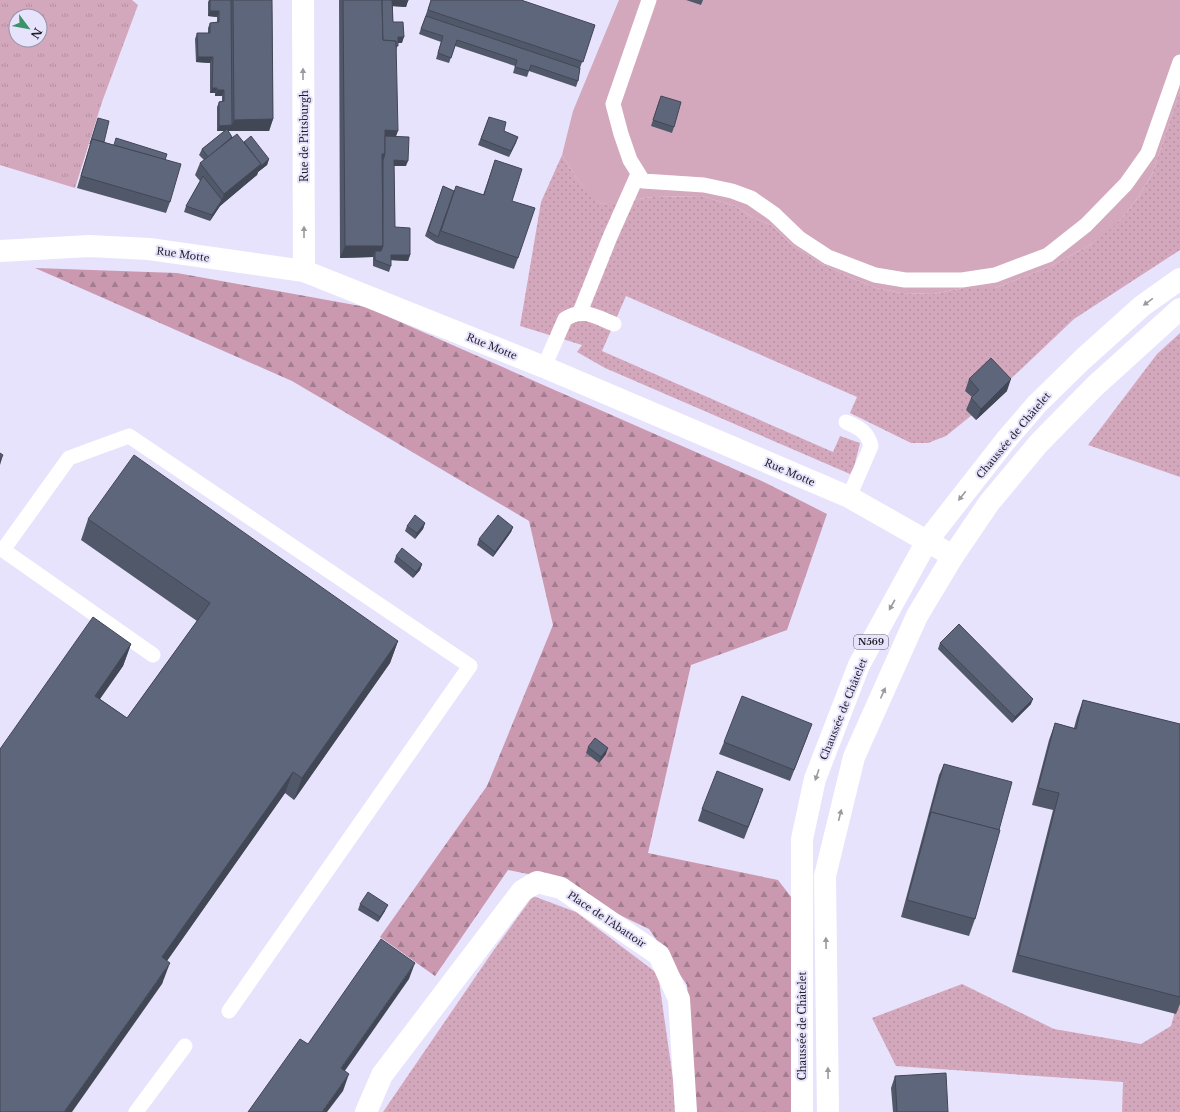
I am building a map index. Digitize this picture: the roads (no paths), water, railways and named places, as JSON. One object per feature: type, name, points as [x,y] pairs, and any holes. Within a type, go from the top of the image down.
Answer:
[{"type":"street","name":"Rue de Pittsburgh","points":[[303,0],[304,271]]},
{"type":"street","name":"Rue Motte","points":[[0,251],[89,246],[149,249],[304,271],[544,367],[849,497],[953,556]]},
{"type":"street","name":"Chaussée de Châtelet","points":[[802,1112],[802,839],[815,779],[859,665],[927,541],[1006,440],[1037,404],[1083,360],[1142,306],[1180,279]]},
{"type":"street","name":"N569","points":[[828,1112],[825,876],[854,757],[917,616],[953,556],[989,503],[1039,443],[1096,386],[1180,309]]},
{"type":"street","name":"Place de l'Abattoir","points":[[366,1112],[382,1074],[522,891],[537,882],[561,888],[659,955],[679,999],[686,1112]]},
{"type":"lane","points":[[649,0],[613,104],[630,160],[643,181],[704,185],[732,191],[752,198],[774,214],[799,238],[828,257],[875,274],[905,280],[962,280],[995,275],[1048,255],[1086,225],[1126,184],[1148,153],[1180,62]]},
{"type":"lane","points":[[580,312],[610,237],[638,174]]},
{"type":"lane","points":[[544,367],[565,319],[572,314],[580,312],[593,315],[614,324]]},
{"type":"lane","points":[[846,422],[864,432],[868,437],[870,446],[849,497]]},
{"type":"lane","points":[[153,655],[3,550],[69,458],[129,436],[470,666],[229,1011]]},
{"type":"lane","points":[[136,1112],[185,1046]]}]
